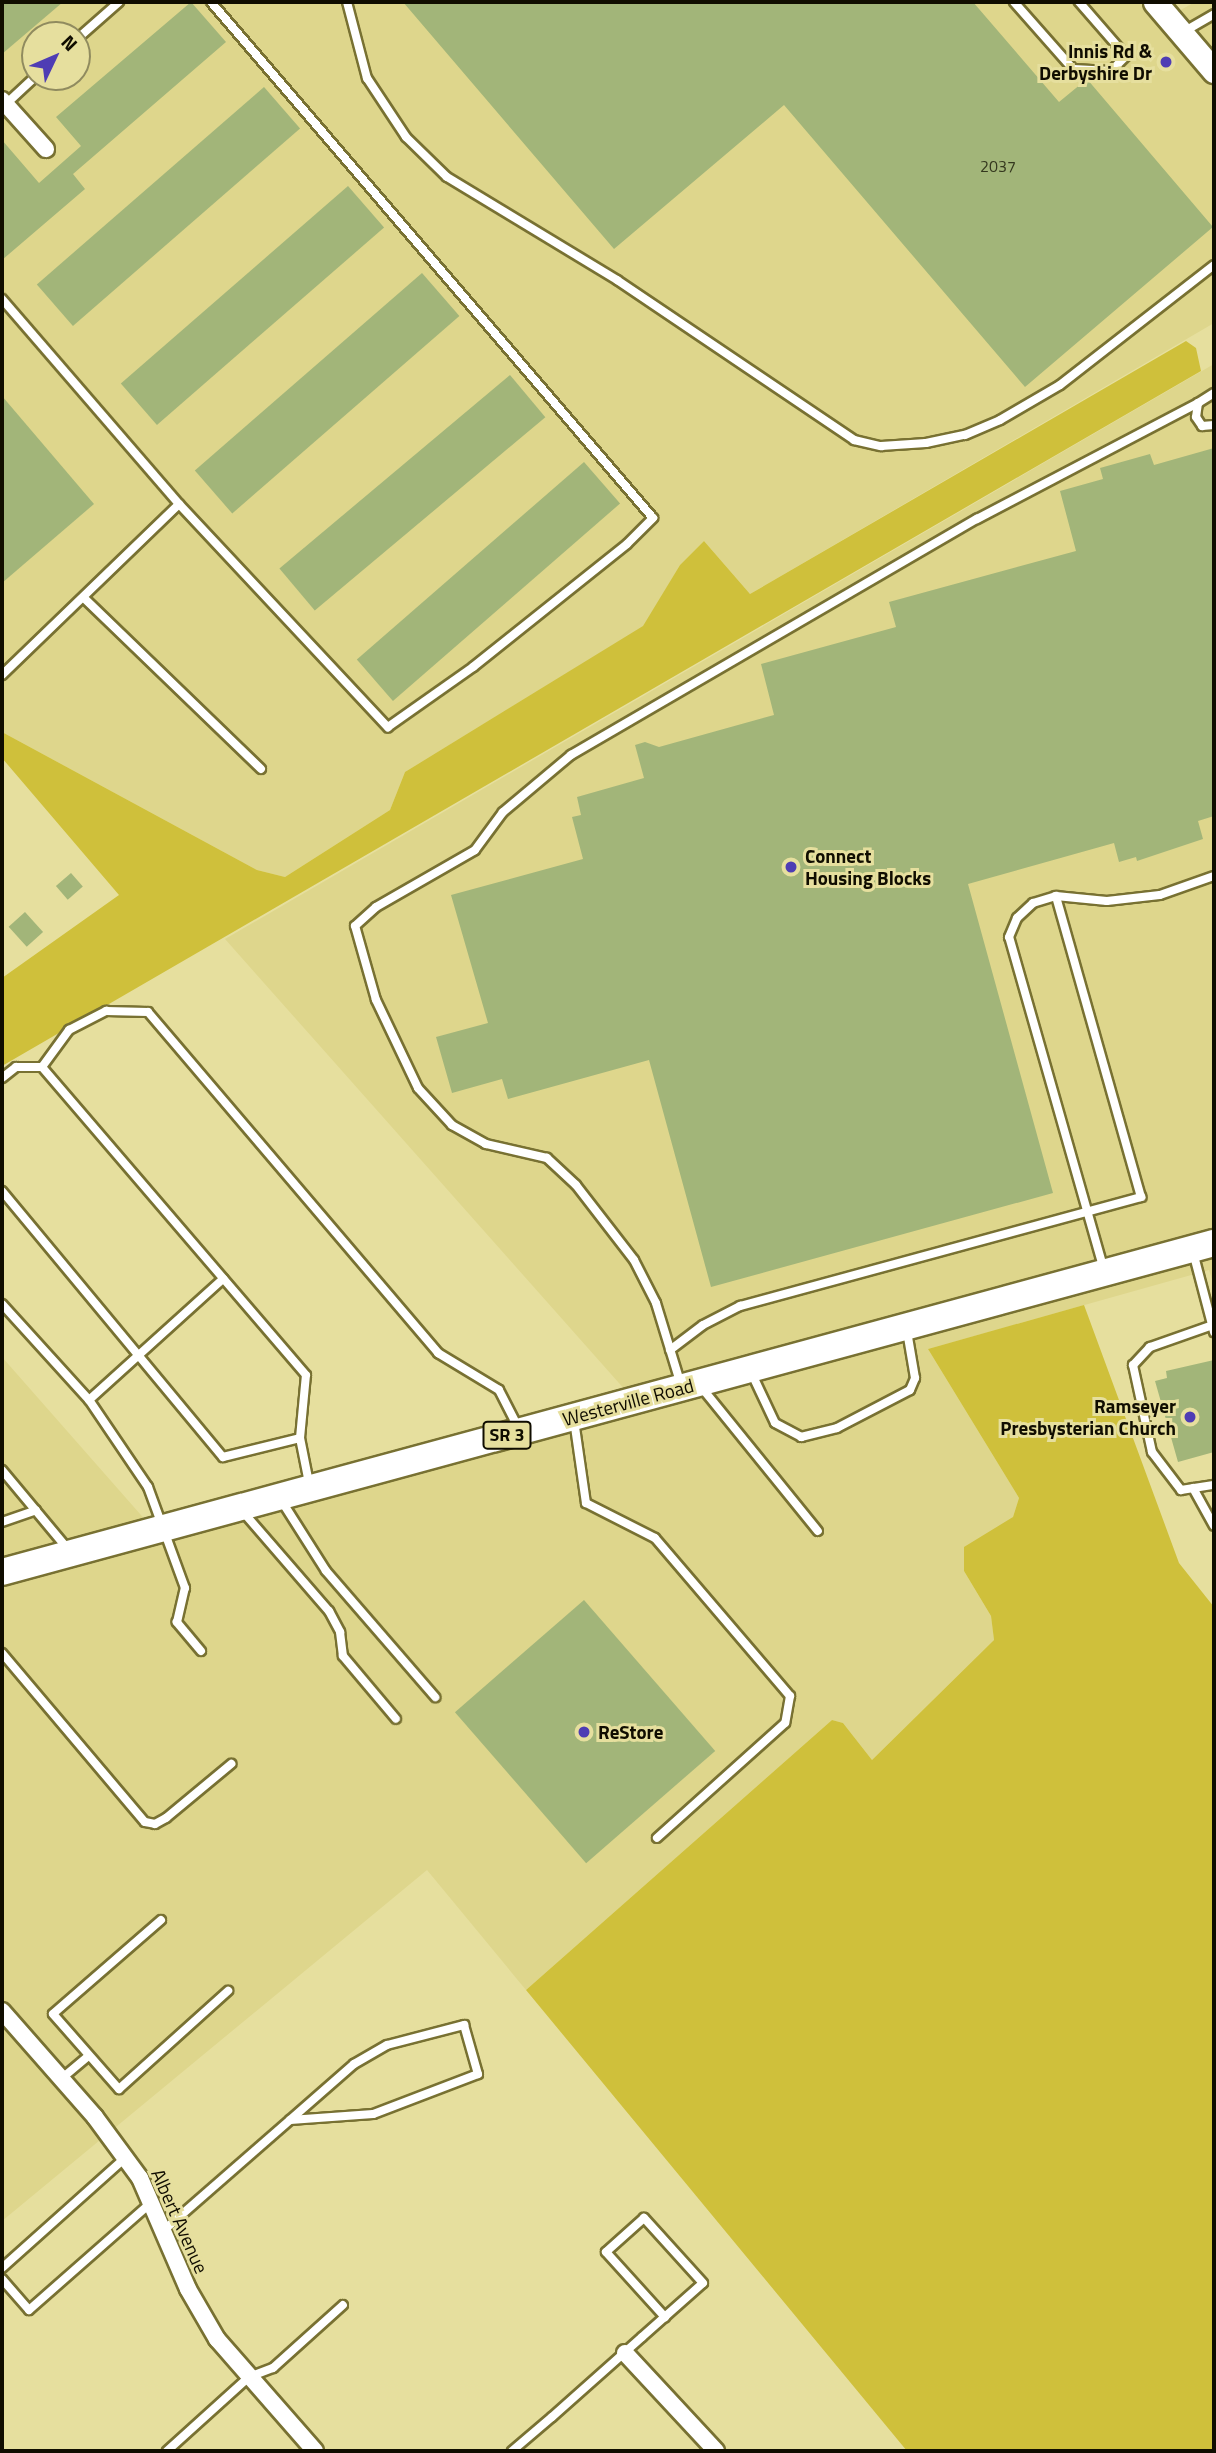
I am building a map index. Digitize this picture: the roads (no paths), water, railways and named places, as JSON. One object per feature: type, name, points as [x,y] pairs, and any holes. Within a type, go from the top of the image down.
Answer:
[{"type":"main road","points":[[1169,13],[1214,71]]},
{"type":"main road","name":"Westerville Road","points":[[2,1572],[1203,1246]]},
{"type":"street","points":[[4,102],[46,149]]},
{"type":"street","name":"Albert Avenue","points":[[2,2011],[125,2158],[164,2230],[188,2289],[217,2339],[315,2451]]},
{"type":"street","points":[[625,2353],[716,2451]]},
{"type":"lane","points":[[91,26],[118,2]]},
{"type":"lane","points":[[2,299],[179,504],[388,727],[473,667],[627,544],[653,518],[211,2]]},
{"type":"lane","points":[[346,2],[367,78],[406,137],[447,177],[617,280],[854,440],[881,446],[926,443],[965,435],[1000,420],[1052,390],[1214,265]]},
{"type":"lane","points":[[1014,2],[1073,69],[1111,71],[1126,56],[1079,2]]},
{"type":"lane","points":[[1169,13],[1214,15]]},
{"type":"lane","points":[[4,102],[21,89]]},
{"type":"lane","points":[[818,1531],[690,1385],[670,1350],[656,1303],[634,1260],[576,1185],[547,1158],[486,1144],[452,1125],[418,1088],[376,1000],[355,926],[376,907],[475,850],[503,812],[541,776],[571,755],[977,519],[1214,393]]},
{"type":"lane","points":[[1198,403],[1198,422],[1214,425]]},
{"type":"lane","points":[[2,675],[179,504]]},
{"type":"lane","points":[[84,598],[261,769]]},
{"type":"lane","points":[[1105,1272],[1009,937],[1017,918],[1033,903],[1056,897],[1107,901],[1160,895],[1214,876]]},
{"type":"lane","points":[[670,1350],[703,1325],[740,1306],[1141,1198],[1056,897]]},
{"type":"lane","points":[[42,1067],[68,1030],[106,1011],[148,1012],[438,1353],[499,1390],[520,1432]]},
{"type":"lane","points":[[2,1078],[16,1067],[42,1067],[306,1375],[300,1438],[310,1489]]},
{"type":"lane","points":[[2,1191],[223,1457],[300,1438]]},
{"type":"lane","points":[[1203,1246],[1212,1329],[1150,1347],[1133,1365],[1152,1452],[1181,1490],[1214,1485]]},
{"type":"lane","points":[[89,1400],[223,1279]]},
{"type":"lane","points":[[2,1304],[89,1400],[148,1488],[186,1588],[177,1622],[201,1651]]},
{"type":"lane","points":[[750,1369],[775,1423],[786,1432],[801,1437],[837,1428],[910,1390],[915,1378],[906,1327]]},
{"type":"lane","points":[[573,1417],[586,1503],[655,1538],[790,1696],[785,1723],[657,1838]]},
{"type":"lane","points":[[2,1469],[72,1553]]},
{"type":"lane","points":[[1193,1488],[1214,1526]]},
{"type":"lane","points":[[279,1497],[326,1571],[435,1697]]},
{"type":"lane","points":[[239,1508],[328,1611],[340,1632],[343,1656],[396,1719]]},
{"type":"lane","points":[[2,1522],[36,1510]]},
{"type":"lane","points":[[2,1653],[145,1822],[155,1824],[166,1818],[232,1764]]},
{"type":"lane","points":[[161,1920],[53,2014],[119,2089],[228,1991]]},
{"type":"lane","points":[[164,2230],[354,2064],[387,2045],[464,2025],[478,2074],[373,2114],[290,2120]]},
{"type":"lane","points":[[61,2079],[88,2056]]},
{"type":"lane","points":[[2,2268],[125,2158]]},
{"type":"lane","points":[[2,2279],[29,2310],[151,2203]]},
{"type":"lane","points":[[512,2451],[625,2353],[703,2283],[644,2218],[606,2252],[665,2317]]},
{"type":"lane","points":[[167,2451],[249,2377],[273,2368],[343,2305]]},
{"type":"place","name":"Innis Rd & Derbyshire Dr","points":[[1166,62]]},
{"type":"place","name":"Connect Housing Blocks","points":[[791,867]]},
{"type":"place","name":"Ramseyer Presbysterian Church","points":[[1190,1417]]},
{"type":"place","name":"ReStore","points":[[584,1732]]}]
